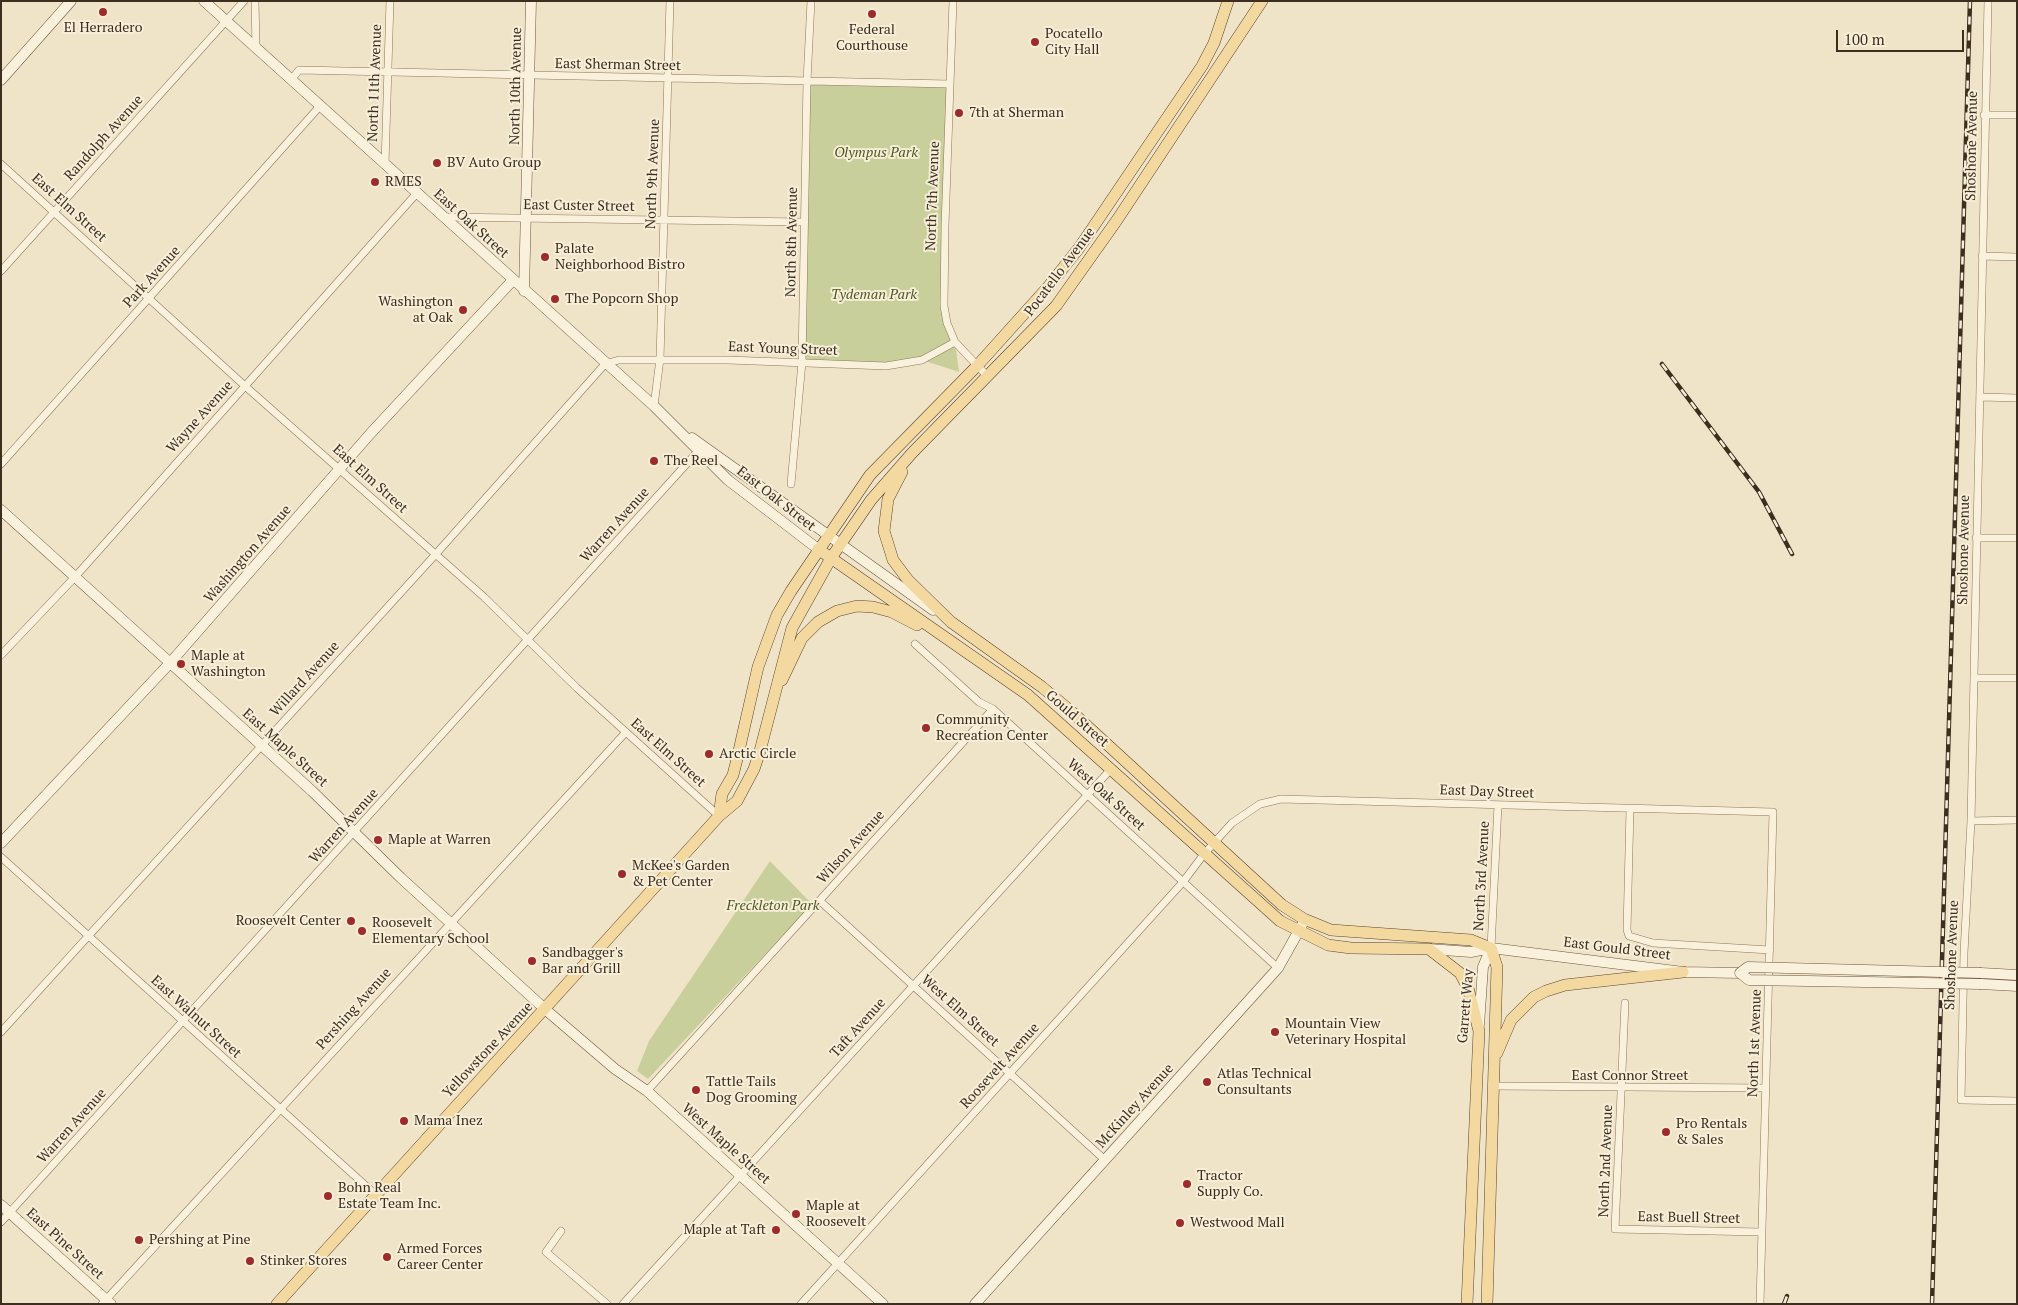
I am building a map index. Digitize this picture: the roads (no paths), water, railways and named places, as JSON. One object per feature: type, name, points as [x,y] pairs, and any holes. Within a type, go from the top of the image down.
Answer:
[{"type":"main road","name":"Pocatello Avenue","points":[[818,549],[870,476],[977,366],[1048,287],[1079,248],[1202,66],[1217,36],[1228,1]]},
{"type":"main road","name":"Pocatello Avenue","points":[[831,558],[872,500],[912,453],[1041,323],[1067,291],[1262,1]]},
{"type":"main road","points":[[912,453],[888,499],[885,510],[884,537],[890,554],[898,568],[951,622]]},
{"type":"main road","points":[[719,816],[722,794],[732,775],[738,755],[758,667],[766,642],[791,591],[818,549]]},
{"type":"main road","name":"Gould Street","points":[[818,549],[965,650],[1028,696],[1280,921],[1299,932]]},
{"type":"main road","name":"Yellowstone Avenue","points":[[277,1304],[546,1010],[719,816],[737,801],[754,769],[792,628],[831,558]]},
{"type":"main road","points":[[774,698],[802,638],[818,622],[847,607],[867,606],[892,612],[965,650]]},
{"type":"main road","name":"Gould Street","points":[[951,622],[1057,700],[1282,905],[1304,919]]},
{"type":"main road","name":"East Gould Street","points":[[1304,919],[1331,930],[1471,940],[1491,948]]},
{"type":"main road","name":"East Gould Street","points":[[1299,932],[1328,945],[1351,948],[1428,950]]},
{"type":"main road","name":"Garrett Way","points":[[1487,1304],[1496,967],[1491,948]]},
{"type":"main road","points":[[1428,950],[1460,974],[1468,988],[1479,1032]]},
{"type":"main road","points":[[1494,1059],[1511,1020],[1534,997],[1565,985],[1580,985],[1683,972]]},
{"type":"main road","name":"Garrett Way","points":[[1467,1304],[1479,1032]]},
{"type":"street","points":[[1,80],[71,1]]},
{"type":"street","name":"East Oak Street","points":[[204,1],[605,364],[701,448],[747,495],[818,549]]},
{"type":"street","name":"Randolph Avenue","points":[[1,271],[244,1]]},
{"type":"street","points":[[255,1],[256,48]]},
{"type":"street","name":"North 11th Avenue","points":[[385,165],[390,1]]},
{"type":"street","name":"North 10th Avenue","points":[[524,291],[532,1]]},
{"type":"street","name":"North 9th Avenue","points":[[654,406],[660,359],[670,1]]},
{"type":"street","name":"North 8th Avenue","points":[[791,484],[802,362],[807,81],[811,1]]},
{"type":"street","name":"North 7th Avenue","points":[[953,1],[949,84],[944,306],[947,323],[955,342],[988,377]]},
{"type":"street","name":"Shoshone Avenue","points":[[1988,1],[1984,115],[1981,397],[1976,538],[1971,821],[1964,953],[1961,1100],[2017,1101]]},
{"type":"street","name":"East Sherman Street","points":[[291,80],[299,70],[949,84]]},
{"type":"street","name":"Park Avenue","points":[[1,464],[320,106]]},
{"type":"street","points":[[1984,115],[2017,115]]},
{"type":"street","name":"East Elm Street","points":[[1,164],[245,386],[484,597],[626,732],[719,816]]},
{"type":"street","name":"Wayne Avenue","points":[[1,656],[75,577],[416,193]]},
{"type":"street","name":"East Custer Street","points":[[443,217],[804,222]]},
{"type":"street","points":[[1982,256],[2017,257]]},
{"type":"street","name":"Washington Avenue","points":[[1,843],[170,663],[341,470],[370,434],[513,280]]},
{"type":"street","name":"East Young Street","points":[[605,364],[619,360],[660,359],[886,366],[922,360],[955,342]]},
{"type":"street","name":"Willard Avenue","points":[[1,1032],[435,555],[605,364]]},
{"type":"street","points":[[1981,397],[2017,398]]},
{"type":"street","name":"East Oak Street","points":[[701,448],[828,536]]},
{"type":"street","name":"Warren Avenue","points":[[1,1222],[356,832],[701,448]]},
{"type":"street","name":"East Maple Street","points":[[1,510],[262,745],[546,1010]]},
{"type":"street","name":"Gould Street","points":[[828,536],[951,622]]},
{"type":"street","points":[[1976,538],[2017,538]]},
{"type":"street","name":"West Oak Street","points":[[915,644],[979,702],[993,709],[1278,968]]},
{"type":"street","points":[[1974,678],[2017,678]]},
{"type":"street","name":"Wilson Avenue","points":[[647,1091],[993,709]]},
{"type":"street","name":"Pershing Avenue","points":[[107,1302],[450,922],[626,732]]},
{"type":"street","name":"Taft Avenue","points":[[623,1304],[1111,769]]},
{"type":"street","name":"East Day Street","points":[[1214,843],[1232,823],[1260,804],[1281,799],[1774,812]]},
{"type":"street","name":"North 3rd Avenue","points":[[1491,948],[1498,805]]},
{"type":"street","points":[[1630,809],[1629,936],[1653,943],[1770,950]]},
{"type":"street","name":"North 1st Avenue","points":[[1760,1304],[1763,1260],[1761,1232],[1774,812]]},
{"type":"street","points":[[1971,821],[2017,820]]},
{"type":"street","name":"Roosevelt Avenue","points":[[801,1304],[1184,882],[1214,843]]},
{"type":"street","name":"East Walnut Street","points":[[1,857],[376,1195]]},
{"type":"street","name":"West Elm Street","points":[[820,901],[1105,1160]]},
{"type":"street","name":"McKinley Avenue","points":[[975,1304],[1278,968],[1299,932],[1304,919]]},
{"type":"street","name":"East Gould Street","points":[[1428,950],[1471,952],[1491,948],[1683,972],[1740,972],[1748,968],[1981,972],[2017,975]]},
{"type":"street","name":"Garrett Way","points":[[1479,1032],[1483,967],[1491,948]]},
{"type":"street","name":"East Gould Street","points":[[1740,972],[1749,980],[2017,986]]},
{"type":"street","name":"North 2nd Avenue","points":[[1616,1229],[1625,1004]]},
{"type":"street","name":"West Maple Street","points":[[546,1010],[615,1069],[647,1091],[883,1304]]},
{"type":"street","name":"East Connor Street","points":[[1494,1086],[1766,1088]]},
{"type":"street","name":"East Pine Street","points":[[1,1205],[107,1302]]},
{"type":"street","name":"East Buell Street","points":[[1616,1229],[1761,1232]]},
{"type":"street","points":[[561,1231],[546,1252],[607,1304]]},
{"type":"railway","points":[[1932,1304],[1970,1]]},
{"type":"railway","points":[[1662,364],[1759,492],[1792,554]]},
{"type":"railway","points":[[1784,1304],[1787,1296]]},
{"type":"place","name":"El Herradero","points":[[103,12]]},
{"type":"place","name":"Federal Courthouse","points":[[872,14]]},
{"type":"place","name":"Pocatello City Hall","points":[[1035,42]]},
{"type":"place","name":"7th at Sherman","points":[[959,113]]},
{"type":"place","name":"BV Auto Group","points":[[437,163]]},
{"type":"place","name":"RMES","points":[[375,182]]},
{"type":"place","name":"Palate Neighborhood Bistro","points":[[545,257]]},
{"type":"place","name":"The Popcorn Shop","points":[[555,299]]},
{"type":"place","name":"Washington at Oak","points":[[463,310]]},
{"type":"place","name":"The Reel","points":[[654,461]]},
{"type":"place","name":"Maple at Washington","points":[[181,664]]},
{"type":"place","name":"Community Recreation Center","points":[[926,728]]},
{"type":"place","name":"Arctic Circle","points":[[709,754]]},
{"type":"place","name":"Maple at Warren","points":[[378,840]]},
{"type":"place","name":"McKee's Garden & Pet Center","points":[[622,874]]},
{"type":"place","name":"Roosevelt Center","points":[[351,921]]},
{"type":"place","name":"Roosevelt Elementary School","points":[[362,931]]},
{"type":"place","name":"Sandbagger's Bar and Grill","points":[[532,961]]},
{"type":"place","name":"Mountain View Veterinary Hospital","points":[[1275,1032]]},
{"type":"place","name":"Atlas Technical Consultants","points":[[1207,1082]]},
{"type":"place","name":"Tattle Tails Dog Grooming","points":[[696,1090]]},
{"type":"place","name":"Mama Inez","points":[[404,1121]]},
{"type":"place","name":"Pro Rentals & Sales","points":[[1666,1132]]},
{"type":"place","name":"Tractor Supply Co.","points":[[1187,1184]]},
{"type":"place","name":"Bohn Real Estate Team Inc.","points":[[328,1196]]},
{"type":"place","name":"Maple at Roosevelt","points":[[796,1214]]},
{"type":"place","name":"Westwood Mall","points":[[1180,1223]]},
{"type":"place","name":"Maple at Taft","points":[[776,1230]]},
{"type":"place","name":"Pershing at Pine","points":[[139,1240]]},
{"type":"place","name":"Armed Forces Career Center","points":[[387,1257]]},
{"type":"place","name":"Stinker Stores","points":[[250,1261]]},
{"type":"park label","name":"Olympus Park","points":[[876,153]]},
{"type":"park label","name":"Tydeman Park","points":[[874,295]]},
{"type":"park label","name":"Freckleton Park","points":[[773,906]]}]
